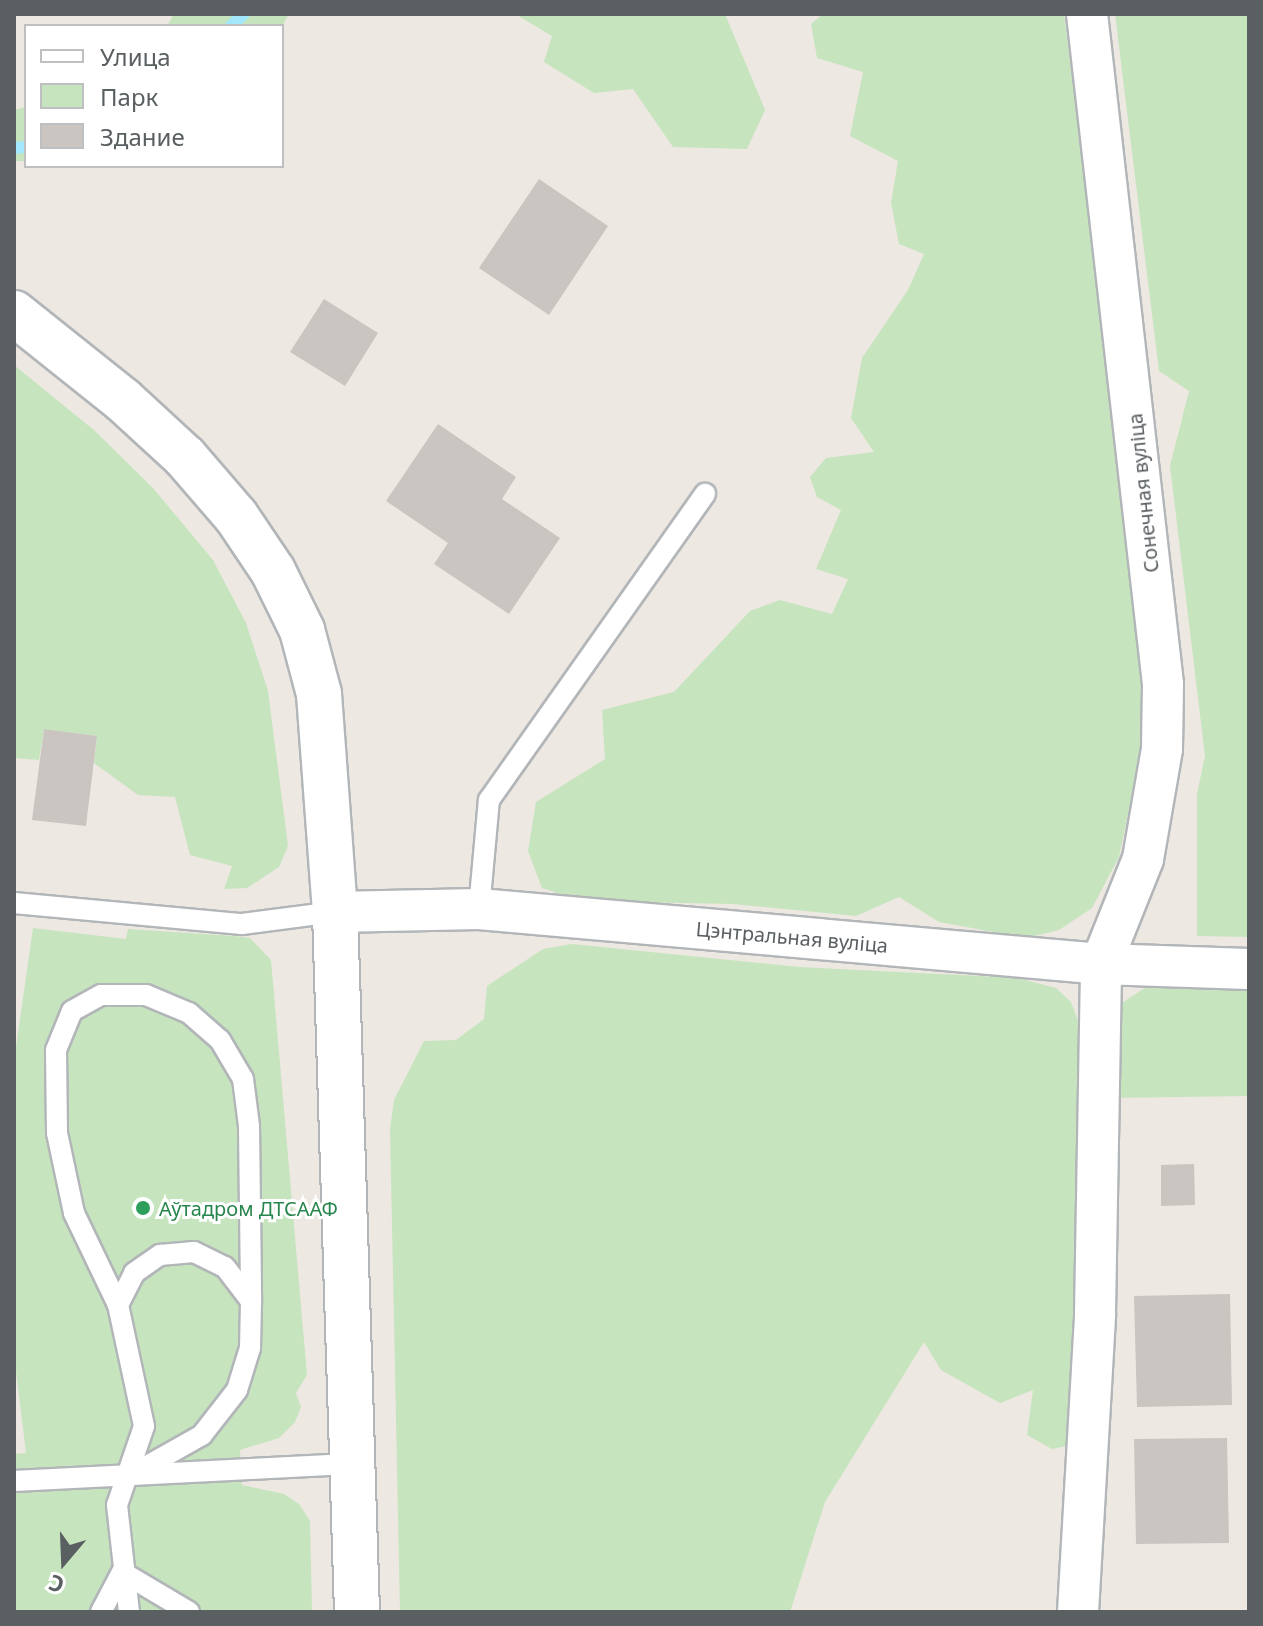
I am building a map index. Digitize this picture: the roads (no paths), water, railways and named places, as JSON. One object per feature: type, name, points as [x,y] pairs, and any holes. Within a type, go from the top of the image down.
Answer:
[{"type":"main road","points":[[14,313],[123,400],[185,457],[236,516],[273,571],[302,630],[319,694],[335,912],[357,1612]]},
{"type":"street","name":"Сонечная вуліца","points":[[1087,14],[1163,684],[1162,749],[1143,859],[1101,964]]},
{"type":"street","name":"Цэнтральная вуліца","points":[[335,912],[479,909],[1101,964],[1249,969]]},
{"type":"street","points":[[1078,1612],[1095,1313],[1101,964]]},
{"type":"lane","points":[[479,909],[489,800],[705,494]]},
{"type":"lane","points":[[14,903],[242,924],[335,912]]},
{"type":"lane","points":[[129,1612],[122,1572],[117,1505],[131,1475],[144,1426],[118,1305],[74,1213],[57,1133],[56,1050],[72,1011],[101,995],[146,995],[189,1013],[220,1040],[243,1079],[249,1126],[250,1348],[237,1390],[202,1435],[131,1475]]},
{"type":"lane","points":[[118,1305],[134,1273],[160,1255],[194,1252],[225,1267],[251,1301]]},
{"type":"lane","points":[[14,1481],[354,1464]]},
{"type":"lane","points":[[101,1612],[122,1572]]},
{"type":"lane","points":[[122,1572],[189,1612]]},
{"type":"waterway","points":[[233,24],[244,14]]},
{"type":"waterway","points":[[14,148],[24,147]]},
{"type":"place","name":"Аўтадром ДТСААФ","points":[[143,1208]]}]
